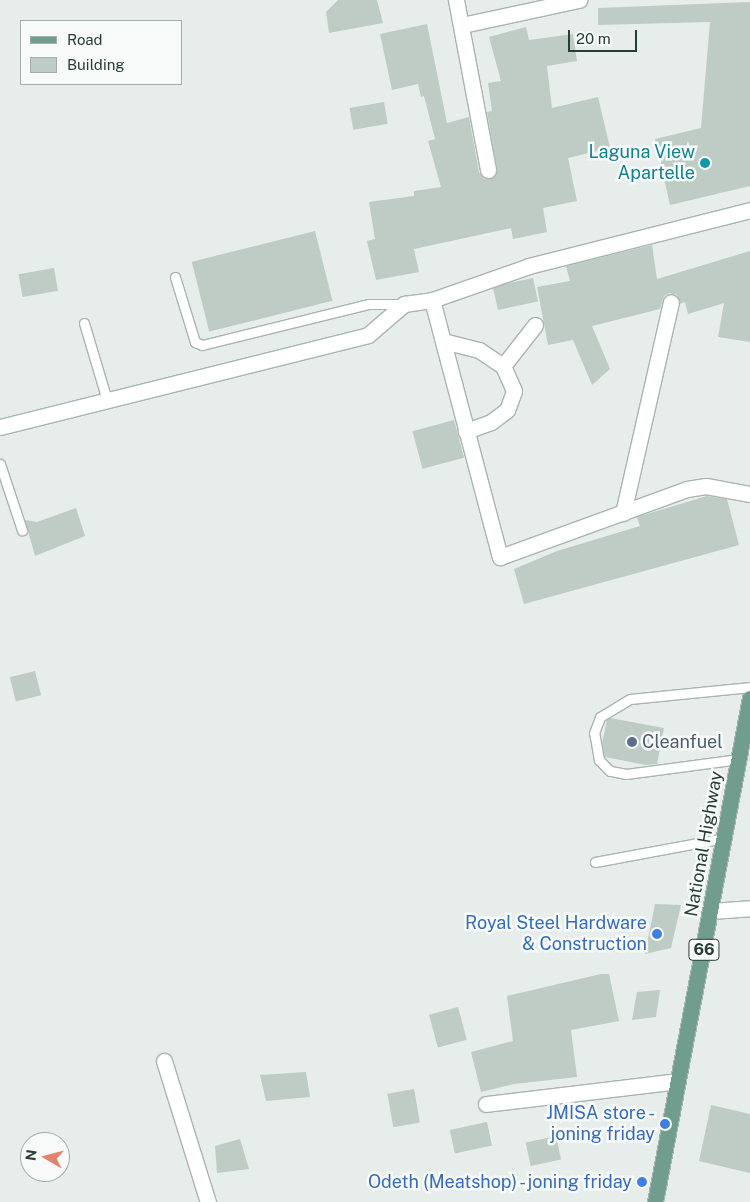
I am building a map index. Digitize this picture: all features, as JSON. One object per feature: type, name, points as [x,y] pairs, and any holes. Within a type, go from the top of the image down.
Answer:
[{"type":"main road","name":"National Highway","points":[[655,1202],[738,759],[746,738],[750,698]]},
{"type":"street","points":[[456,0],[488,170]]},
{"type":"street","points":[[462,25],[579,0]]},
{"type":"street","points":[[0,426],[368,336],[404,304],[432,300],[529,266],[750,210]]},
{"type":"street","points":[[432,300],[500,558],[696,488],[706,486],[750,494]]},
{"type":"street","points":[[623,513],[671,302]]},
{"type":"street","points":[[503,366],[536,325]]},
{"type":"street","points":[[443,341],[479,350],[503,366],[514,391],[507,410],[491,422],[466,430]]},
{"type":"street","points":[[711,911],[750,908]]},
{"type":"street","points":[[164,1061],[208,1202]]},
{"type":"street","points":[[486,1104],[678,1081]]},
{"type":"lane","points":[[175,278],[195,342],[202,345],[369,304],[404,304]]},
{"type":"lane","points":[[84,323],[107,400]]},
{"type":"lane","points":[[0,464],[22,530]]},
{"type":"lane","points":[[738,759],[626,774],[610,770],[599,760],[594,733],[600,717],[630,699],[750,687]]},
{"type":"lane","points":[[595,862],[724,838]]},
{"type":"building","points":[[338,0],[377,0],[383,23],[329,33],[326,12]]},
{"type":"building","points":[[750,2],[750,186],[670,205],[655,139],[701,128],[710,22],[598,25],[598,8]]},
{"type":"building","points":[[427,24],[447,123],[469,117],[479,172],[484,179],[494,177],[497,169],[487,112],[492,111],[488,83],[501,81],[489,37],[526,27],[529,40],[573,34],[577,61],[547,66],[552,108],[598,97],[610,148],[568,158],[577,201],[543,208],[547,232],[513,239],[511,228],[414,249],[419,272],[376,280],[367,241],[375,239],[369,202],[414,196],[414,191],[441,187],[428,141],[435,139],[424,96],[421,97],[418,84],[392,90],[380,34]]},
{"type":"building","points":[[384,102],[388,124],[353,130],[350,108]]},
{"type":"building","points":[[315,231],[332,301],[209,332],[192,262]]},
{"type":"building","points":[[652,245],[657,279],[750,251],[750,342],[718,337],[724,303],[688,314],[685,302],[680,304],[677,295],[669,293],[664,296],[660,309],[592,326],[610,369],[592,385],[573,340],[548,345],[537,287],[570,281],[566,266]]},
{"type":"building","points":[[54,268],[58,291],[23,297],[19,274]]},
{"type":"building","points":[[533,278],[538,301],[498,310],[493,287]]},
{"type":"building","points":[[454,420],[464,458],[423,469],[412,431]]},
{"type":"building","points":[[707,496],[727,499],[739,545],[524,604],[514,569],[557,551],[640,526],[637,517]]},
{"type":"building","points":[[76,508],[85,536],[35,556],[25,520],[37,522]]},
{"type":"building","points":[[35,671],[41,695],[16,702],[10,677]]},
{"type":"building","name":"Cleanfuel","points":[[610,718],[664,728],[657,764],[646,765],[605,757],[602,744],[607,720]]},
{"type":"building","points":[[655,904],[681,905],[671,948],[645,954]]},
{"type":"building","points":[[601,974],[609,974],[619,1021],[571,1030],[577,1077],[514,1084],[481,1092],[471,1052],[513,1041],[507,996]]},
{"type":"building","points":[[660,990],[656,1017],[632,1020],[637,992]]},
{"type":"building","points":[[458,1007],[467,1040],[438,1048],[429,1015]]},
{"type":"building","points":[[306,1072],[310,1097],[266,1101],[260,1075]]},
{"type":"building","points":[[414,1089],[420,1122],[393,1127],[387,1094]]},
{"type":"building","points":[[711,1105],[750,1114],[750,1173],[699,1161]]},
{"type":"building","points":[[487,1122],[492,1145],[455,1153],[450,1130]]},
{"type":"building","points":[[556,1136],[561,1159],[531,1166],[526,1142]]},
{"type":"building","points":[[240,1139],[249,1169],[217,1173],[215,1146]]},
{"type":"place","name":"Laguna View Apartelle","points":[[705,163]]},
{"type":"place","name":"Cleanfuel","points":[[632,742]]},
{"type":"place","name":"Royal Steel Hardware & Construction","points":[[657,934]]},
{"type":"place","name":"JMISA store - joning friday","points":[[665,1124]]},
{"type":"place","name":"Odeth (Meatshop) - joning friday","points":[[642,1182]]}]
